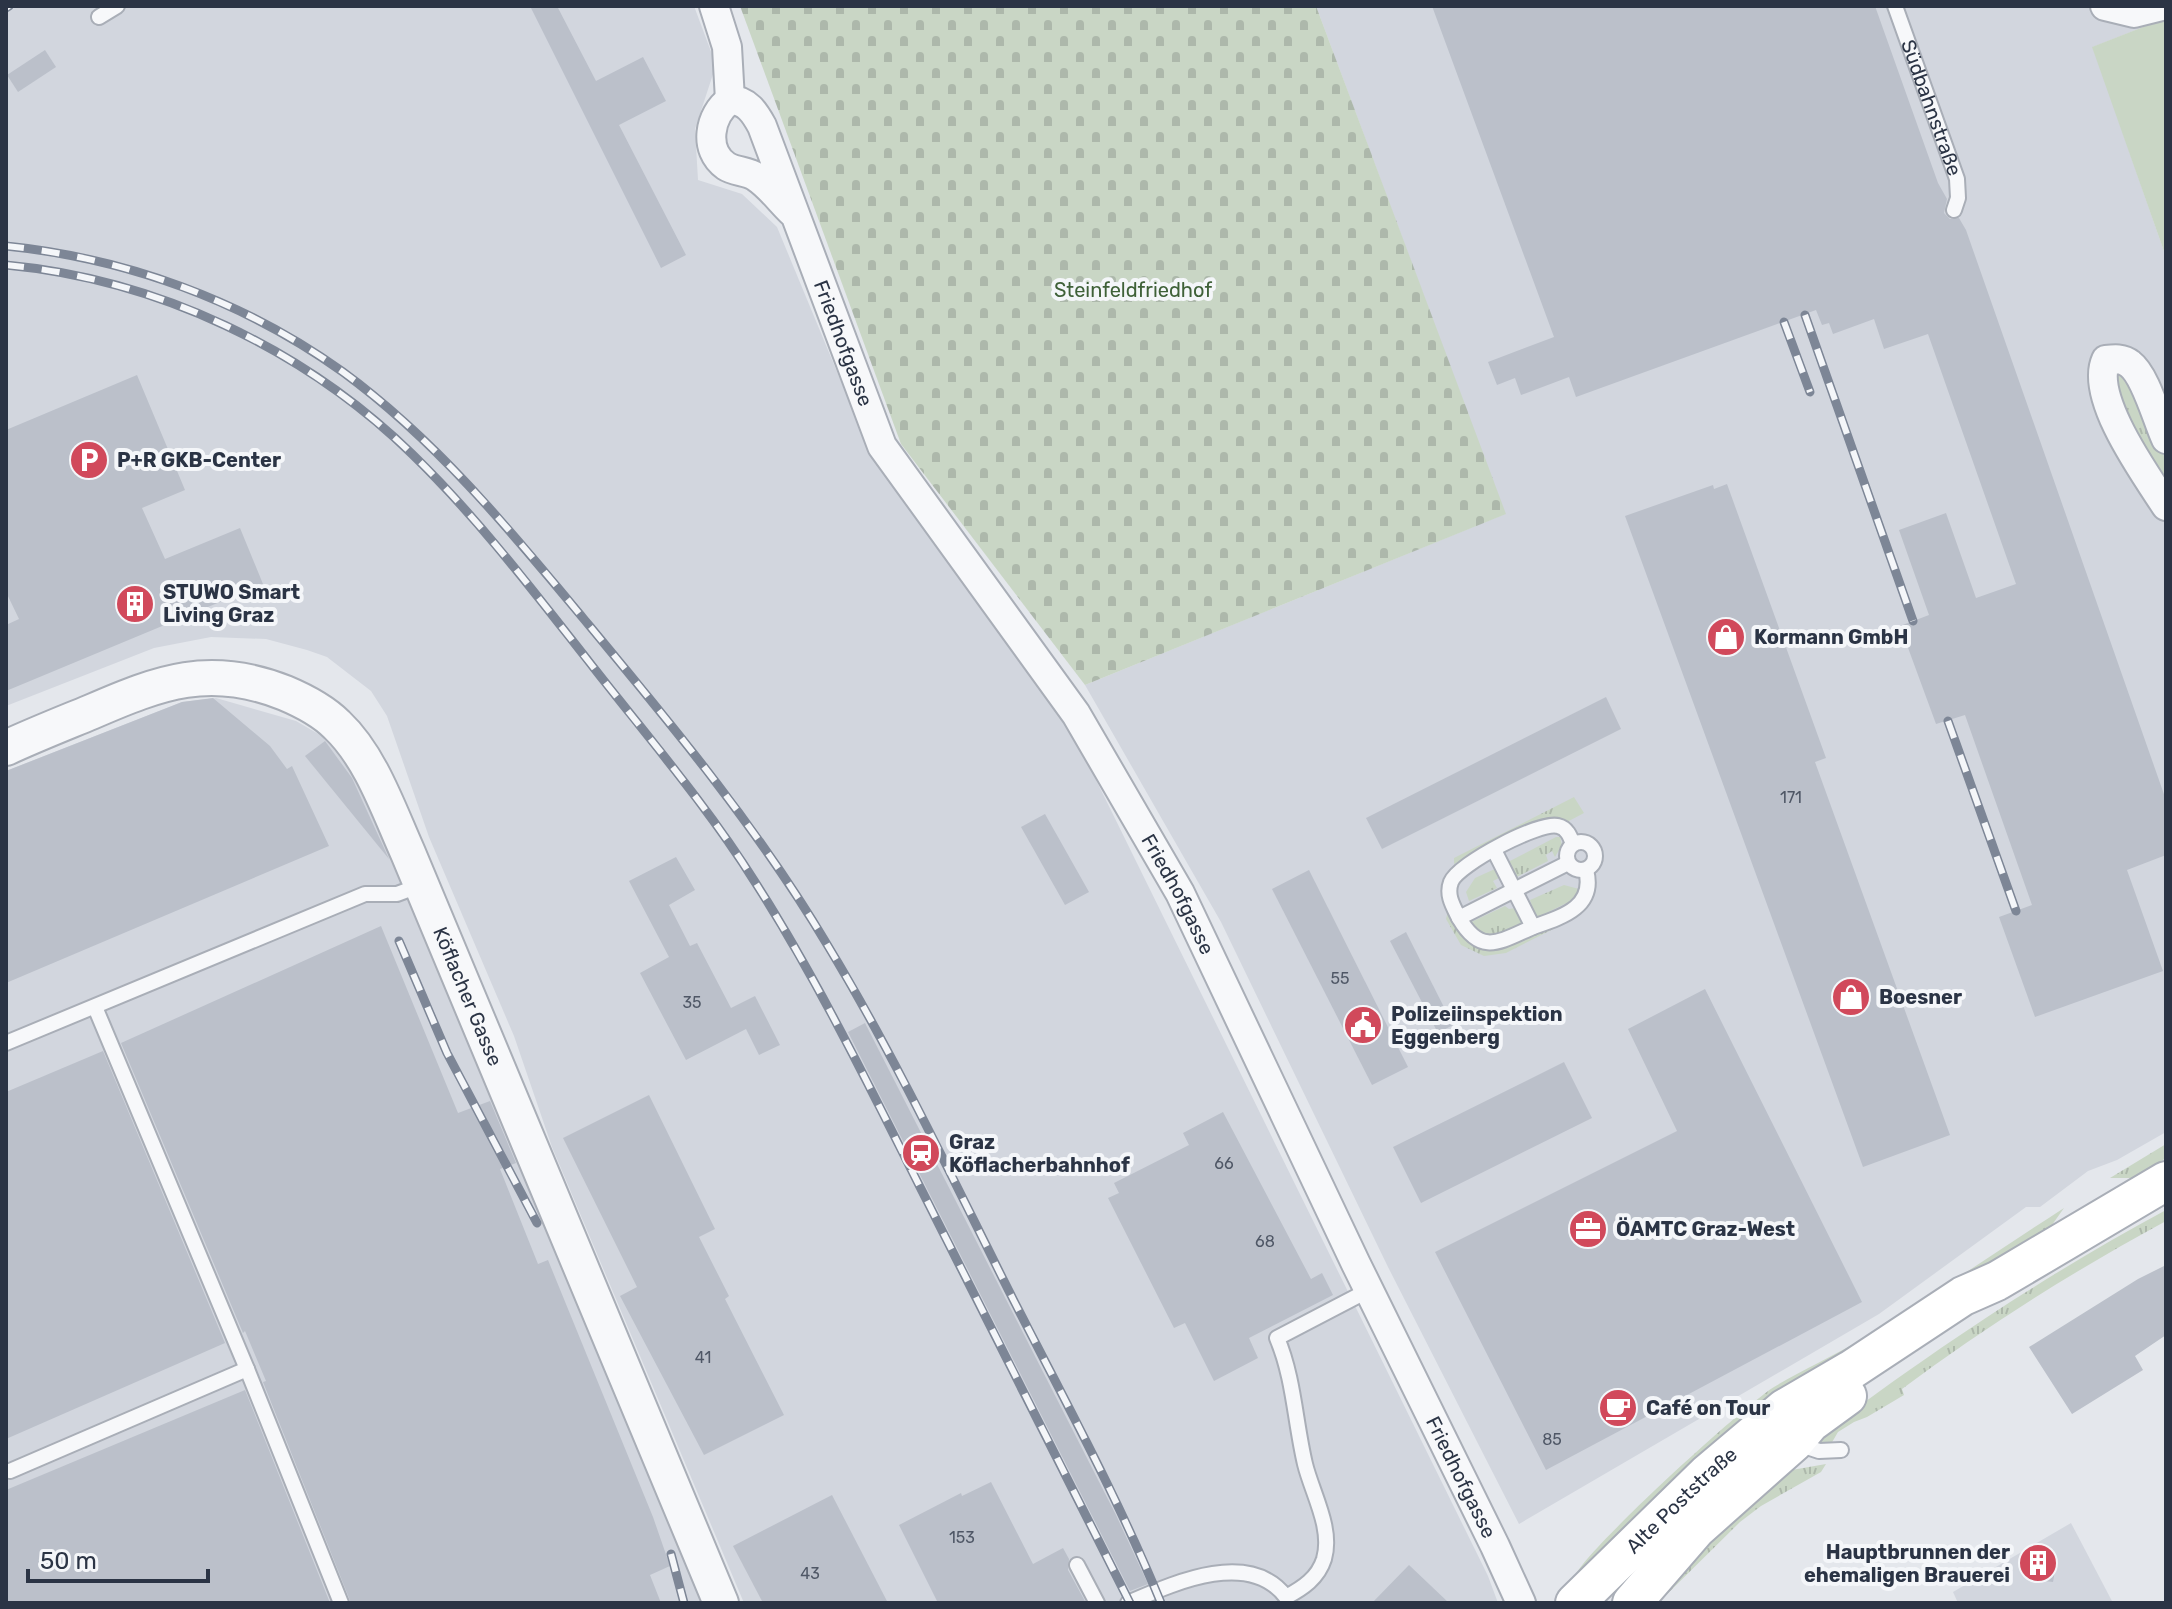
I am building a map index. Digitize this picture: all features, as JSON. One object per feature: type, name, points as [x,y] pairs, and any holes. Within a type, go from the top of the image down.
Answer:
[{"type":"main road","name":"Alte Poststraße","points":[[1575,1603],[1707,1474],[1784,1409],[1851,1370],[1963,1296],[1997,1281],[2166,1181]]},
{"type":"main road","name":"Alte Poststraße","points":[[1632,1603],[1696,1529],[1794,1442],[1810,1423],[1852,1392],[1956,1330],[1997,1281]]},
{"type":"street","points":[[714,6],[727,47],[730,100]]},
{"type":"street","points":[[2105,6],[2134,13],[2162,6]]},
{"type":"street","name":"Friedhofgasse","points":[[793,213],[755,176],[728,167],[718,158],[711,134],[713,123],[721,108],[730,100],[739,101],[755,112],[769,141],[793,213],[882,446],[1076,714],[1180,893],[1521,1603]]},
{"type":"street","points":[[2165,434],[2132,365],[2121,359],[2106,360],[2101,372],[2114,419],[2166,506]]},
{"type":"street","name":"Köflacher Gasse","points":[[8,740],[149,687],[192,679],[232,678],[258,683],[303,701],[338,725],[372,774],[421,885],[721,1603]]},
{"type":"lane","points":[[99,17],[117,6]]},
{"type":"lane","name":"Südbahnstraße","points":[[1895,6],[1957,179],[1958,198],[1954,210]]},
{"type":"lane","points":[[1573,844],[1564,828],[1548,825],[1494,850],[1457,872],[1450,883],[1449,897],[1459,918],[1468,934],[1482,943],[1501,941],[1566,913],[1585,900],[1586,870]]},
{"type":"lane","points":[[1586,843],[1599,850],[1593,865],[1586,870],[1578,870],[1568,863],[1566,855],[1573,844],[1586,843]]},
{"type":"lane","points":[[1494,850],[1533,927]]},
{"type":"lane","points":[[1459,918],[1568,863]]},
{"type":"lane","points":[[6,1043],[365,894],[397,894],[421,885]]},
{"type":"lane","points":[[95,1007],[341,1603]]},
{"type":"lane","points":[[1128,1603],[1189,1580],[1235,1573],[1270,1581],[1286,1597],[1306,1585],[1316,1573],[1324,1558],[1326,1542],[1323,1521],[1306,1466],[1287,1361],[1277,1338],[1369,1290]]},
{"type":"lane","points":[[10,1471],[247,1369]]},
{"type":"lane","points":[[1794,1442],[1807,1449],[1841,1450]]},
{"type":"lane","points":[[1077,1565],[1097,1603]]},
{"type":"shaded area","points":[[6,6],[694,6],[716,65],[695,129],[698,180],[742,194],[777,227],[869,449],[1066,719],[1488,1576],[1498,1603],[744,1603],[552,1147],[514,1036],[429,837],[387,716],[371,691],[327,657],[307,650],[266,639],[211,637],[154,648],[6,706]]},
{"type":"shaded area","points":[[1316,6],[2166,6],[2166,18],[2093,47],[2166,257],[2166,1132],[2117,1160],[2088,1171],[2040,1207],[2026,1207],[1879,1314],[1519,1524],[1388,1267],[1221,922],[1085,685],[1505,514]]},
{"type":"shaded area","points":[[216,698],[296,721],[327,739],[374,799],[702,1603],[6,1603],[6,771],[182,702]]},
{"type":"shaded area","points":[[2071,1523],[2113,1603],[1958,1603],[1953,1592]]},
{"type":"green space","name":"Steinfeldfriedhof","points":[[740,6],[1316,6],[1506,514],[1085,685],[901,444]]},
{"type":"green space","points":[[2166,18],[2166,257],[2092,47]]},
{"type":"green space","points":[[2120,375],[2132,392],[2166,460],[2166,484],[2111,388],[2115,376]]},
{"type":"green space","points":[[1574,797],[1584,813],[1567,822],[1556,818],[1540,819],[1454,864],[1454,858]]},
{"type":"green space","points":[[1560,837],[1562,845],[1555,857],[1552,851],[1546,855],[1548,861],[1515,878],[1508,862]]},
{"type":"green space","points":[[1497,868],[1501,877],[1493,881],[1497,888],[1469,901],[1466,892],[1475,878]]},
{"type":"green space","points":[[1564,885],[1580,892],[1575,899],[1536,918],[1530,900]]},
{"type":"green space","points":[[1505,906],[1516,908],[1524,925],[1488,940],[1467,924]]},
{"type":"green space","points":[[1448,911],[1466,938],[1533,936],[1565,923],[1506,953],[1484,956],[1461,945],[1446,919]]},
{"type":"green space","points":[[2166,1144],[2166,1158],[2133,1178],[2110,1178]]},
{"type":"green space","points":[[2064,1208],[2047,1232],[1573,1580],[1631,1513],[1757,1399],[1886,1324]]},
{"type":"green space","points":[[2166,1210],[2166,1221],[1998,1321],[1902,1389],[1904,1395],[1838,1432],[1831,1444],[1822,1444],[1817,1440],[1878,1392],[1996,1311]]},
{"type":"green space","points":[[1826,1464],[1821,1472],[1761,1506],[1740,1522],[1658,1603],[1648,1603],[1679,1564],[1786,1471]]},
{"type":"building","points":[[530,6],[557,6],[596,81],[643,57],[666,101],[619,125],[686,255],[661,268]]},
{"type":"building","points":[[1432,6],[1875,6],[1938,183],[1947,199],[1944,213],[1950,219],[1959,218],[1966,230],[2166,800],[2166,855],[2127,870],[2163,971],[2035,1017],[1999,917],[2032,905],[1965,715],[1936,724],[1900,626],[1929,615],[1899,530],[1946,513],[1976,598],[2016,584],[1928,334],[1884,349],[1874,319],[1833,334],[1829,323],[1822,325],[1816,310],[1576,397],[1569,377],[1521,395],[1515,378],[1497,385],[1488,362],[1554,337]]},
{"type":"building","points":[[45,50],[56,67],[18,92],[7,75]]},
{"type":"building","points":[[137,375],[185,490],[142,508],[165,559],[240,528],[263,584],[6,691],[6,625],[19,619],[6,592],[6,430]]},
{"type":"building","points":[[1727,484],[1826,758],[1815,762],[1950,1135],[1863,1167],[1625,516],[1713,485],[1714,489]]},
{"type":"building","points":[[1606,697],[1621,729],[1382,849],[1366,818]]},
{"type":"building","points":[[213,698],[270,746],[287,769],[292,766],[329,846],[6,983],[6,771],[182,702]]},
{"type":"building","points":[[325,741],[352,778],[389,859],[305,756]]},
{"type":"building","points":[[1045,814],[1089,892],[1065,905],[1021,827]]},
{"type":"building","points":[[676,857],[695,890],[669,905],[690,946],[697,943],[731,1008],[755,996],[780,1045],[759,1055],[746,1029],[686,1060],[640,973],[669,957],[629,881]]},
{"type":"building","points":[[1309,870],[1408,1067],[1372,1085],[1272,889]]},
{"type":"building","points":[[381,926],[458,1113],[490,1101],[516,1163],[500,1169],[538,1264],[548,1260],[670,1566],[650,1575],[661,1603],[351,1603],[263,1382],[266,1381],[121,1043]]},
{"type":"building","points":[[1406,932],[1453,1025],[1438,1033],[1390,941]]},
{"type":"building","name":"ÖAMTC Graz-West","points":[[1705,989],[1862,1302],[1546,1470],[1435,1252],[1677,1131],[1628,1029]]},
{"type":"building","points":[[865,1023],[1116,1515],[1148,1584],[1130,1591],[848,1032]]},
{"type":"building","points":[[103,1051],[225,1343],[6,1439],[6,1092]]},
{"type":"building","points":[[1564,1062],[1592,1118],[1421,1203],[1393,1147]]},
{"type":"building","points":[[649,1095],[715,1229],[699,1237],[729,1296],[725,1299],[784,1415],[704,1455],[620,1296],[637,1287],[563,1138]]},
{"type":"building","points":[[1223,1112],[1311,1279],[1322,1273],[1333,1295],[1249,1338],[1258,1358],[1214,1381],[1185,1323],[1174,1328],[1108,1198],[1119,1193],[1114,1183],[1189,1145],[1183,1133]]},
{"type":"building","points":[[2166,1265],[2166,1335],[2135,1356],[2143,1370],[2072,1414],[2029,1347]]},
{"type":"building","points":[[245,1390],[330,1603],[6,1603],[6,1490]]},
{"type":"building","points":[[991,1482],[1033,1564],[1063,1548],[1069,1559],[1068,1570],[1086,1603],[938,1603],[899,1525],[961,1493],[962,1496]]},
{"type":"building","points":[[832,1495],[888,1603],[763,1603],[733,1546]]},
{"type":"building","name":"Hauptbrunnen der ehemaligen Brauerei","points":[[2033,1544],[2049,1547],[2057,1560],[2053,1582],[2028,1579],[2019,1565],[2023,1552]]},
{"type":"building","points":[[1409,1565],[1449,1603],[1372,1603]]},
{"type":"railway","points":[[6,246],[51,252],[139,272],[225,304],[305,347],[377,398],[409,427],[441,457],[528,552],[649,697],[743,818],[828,946],[924,1122],[1109,1489],[1161,1603]]},
{"type":"railway","points":[[6,265],[62,273],[172,303],[225,325],[276,352],[370,416],[436,478],[505,556],[696,797],[778,919],[861,1071],[1130,1603]]},
{"type":"railway","points":[[1805,315],[1913,621]]},
{"type":"railway","points":[[1784,322],[1810,392]]},
{"type":"railway","points":[[1948,721],[2016,911]]},
{"type":"railway","points":[[399,941],[447,1053],[537,1223]]},
{"type":"railway","points":[[671,1554],[684,1603]]},
{"type":"place","name":"P+R GKB-Center","points":[[89,460]]},
{"type":"place","name":"STUWO Smart Living Graz","points":[[135,604]]},
{"type":"place","name":"Kormann GmbH","points":[[1726,637]]},
{"type":"place","name":"Boesner","points":[[1851,997]]},
{"type":"place","name":"Polizeiinspektion Eggenberg","points":[[1363,1025]]},
{"type":"place","name":"Graz Köflacherbahnhof","points":[[921,1153]]},
{"type":"place","name":"ÖAMTC Graz-West","points":[[1588,1229]]},
{"type":"place","name":"Café on Tour","points":[[1618,1408]]},
{"type":"place","name":"Hauptbrunnen der ehemaligen Brauerei","points":[[2038,1563]]}]
